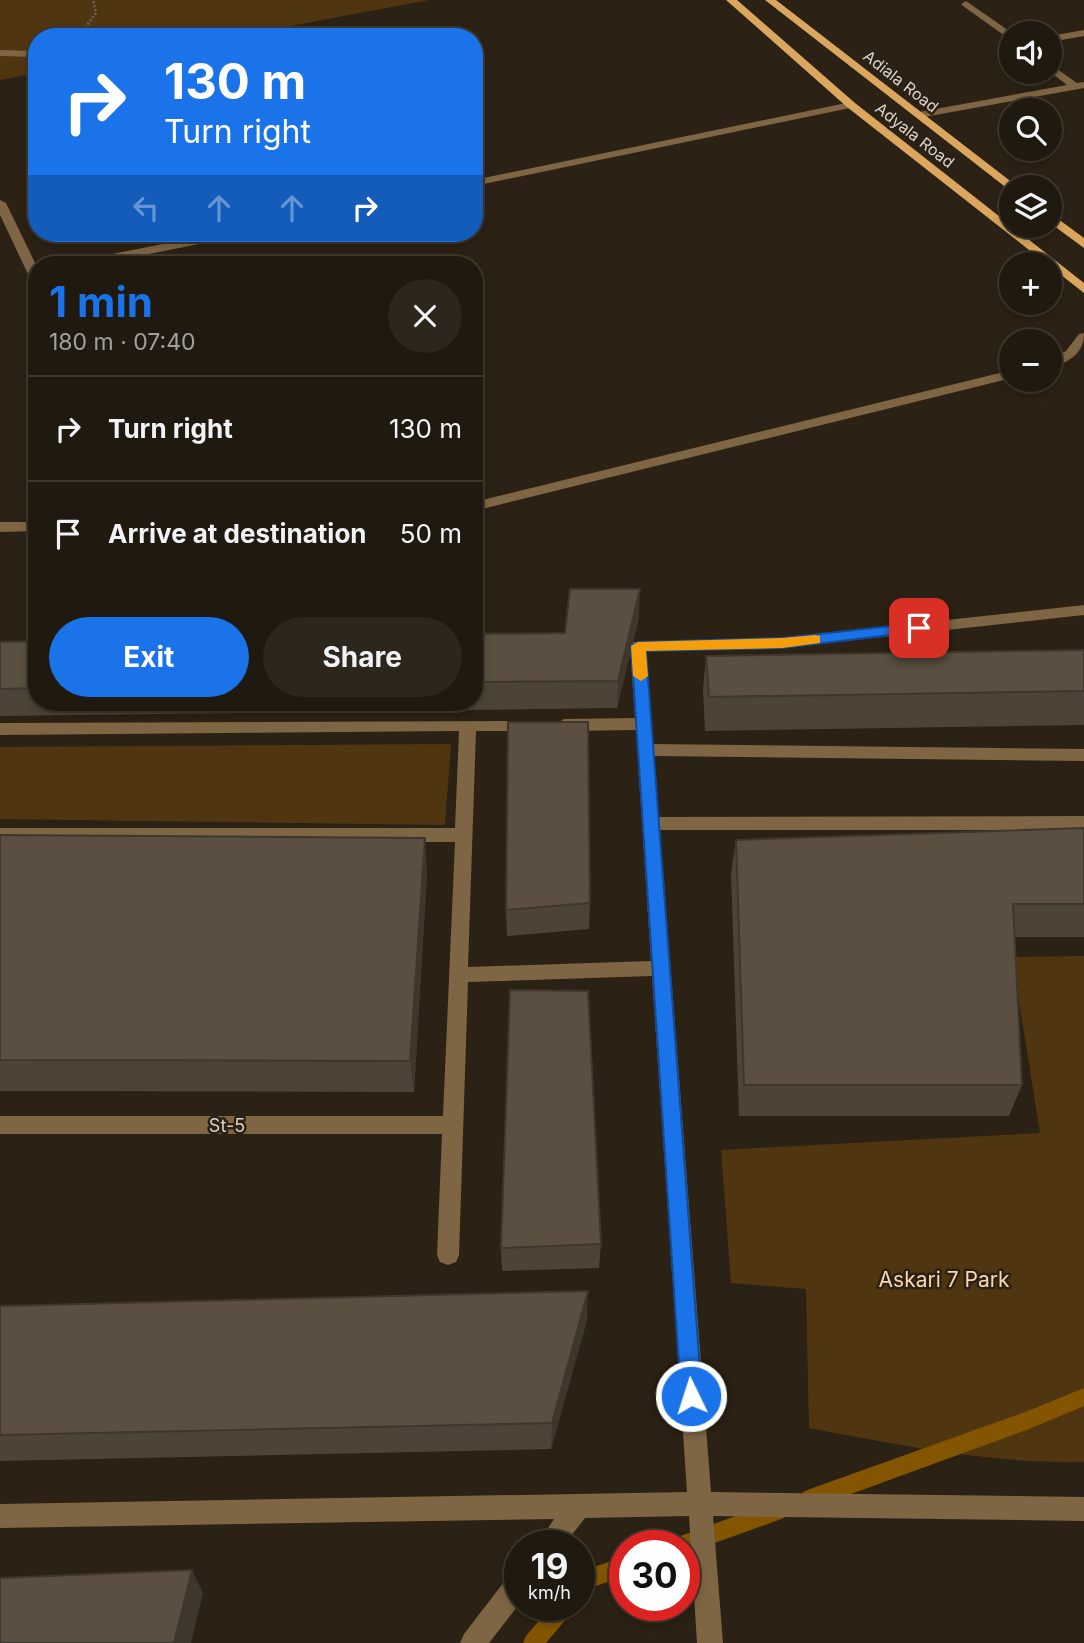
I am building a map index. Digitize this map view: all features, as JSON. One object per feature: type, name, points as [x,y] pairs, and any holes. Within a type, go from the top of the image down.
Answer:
[{"type":"main road","name":"Adyala Road","points":[[731,0],[851,105],[1084,289]]},
{"type":"main road","name":"Adiala Road","points":[[770,0],[999,177]]},
{"type":"main road","points":[[1062,227],[1084,244]]},
{"type":"street","points":[[966,4],[999,28]]},
{"type":"street","points":[[1062,37],[1084,33]]},
{"type":"street","points":[[0,54],[28,54]]},
{"type":"street","points":[[1062,75],[1080,86]]},
{"type":"street","points":[[919,115],[1080,86]]},
{"type":"street","points":[[483,181],[851,105]]},
{"type":"street","points":[[0,203],[28,261]]},
{"type":"street","points":[[132,256],[194,242]]},
{"type":"street","points":[[1062,358],[1071,354],[1084,337]]},
{"type":"street","points":[[483,505],[999,377]]},
{"type":"street","points":[[0,527],[28,527]]},
{"type":"street","points":[[710,1643],[638,646],[782,643],[1084,610]]},
{"type":"street","points":[[0,730],[644,724]]},
{"type":"street","points":[[449,1255],[468,725]]},
{"type":"street","points":[[645,750],[1084,755]]},
{"type":"street","points":[[651,824],[1084,823]]},
{"type":"street","points":[[0,835],[464,835]]},
{"type":"street","points":[[459,975],[662,968]]},
{"type":"street","name":"St-5","points":[[0,1125],[453,1125]]},
{"type":"street","points":[[0,1516],[699,1504],[1084,1509]]},
{"type":"street","points":[[561,1530],[580,1505]]},
{"type":"street","points":[[473,1643],[504,1603]]},
{"type":"path","points":[[85,28],[96,13],[93,0]]},
{"type":"green space","points":[[0,0],[429,0],[280,28],[28,28],[28,75],[0,80]]},
{"type":"green space","points":[[451,744],[445,825],[0,819],[0,747]]},
{"type":"green space","name":"Askari 7 Park","points":[[1084,956],[1084,1462],[980,1457],[809,1428],[806,1289],[731,1283],[721,1150],[1040,1133],[1012,957]]},
{"type":"building","points":[[570,589],[640,589],[618,681],[483,682],[483,634],[565,633]]},
{"type":"building","points":[[28,641],[28,688],[0,689],[0,642]]},
{"type":"building","points":[[1084,650],[1084,691],[709,697],[706,656]]},
{"type":"building","points":[[508,722],[588,722],[590,903],[506,910]]},
{"type":"building","points":[[1084,828],[1084,904],[1013,904],[1022,1085],[744,1085],[736,840]]},
{"type":"building","points":[[0,835],[425,838],[410,1061],[0,1060]]},
{"type":"building","points":[[510,990],[588,991],[601,1244],[501,1248]]},
{"type":"building","points":[[588,1291],[552,1423],[0,1435],[0,1306]]},
{"type":"building","points":[[192,1570],[174,1643],[0,1643],[0,1578]]},
{"type":"waterway","points":[[810,1499],[1029,1420],[1084,1397]]},
{"type":"waterway","points":[[700,1539],[777,1511]]},
{"type":"waterway","points":[[595,1576],[609,1571]]},
{"type":"waterway","points":[[533,1643],[552,1621]]},
{"type":"slow traffic","points":[[641,676],[638,646],[815,640]]},
{"type":"route","points":[[691,1396],[638,646],[782,643],[919,628]]}]
